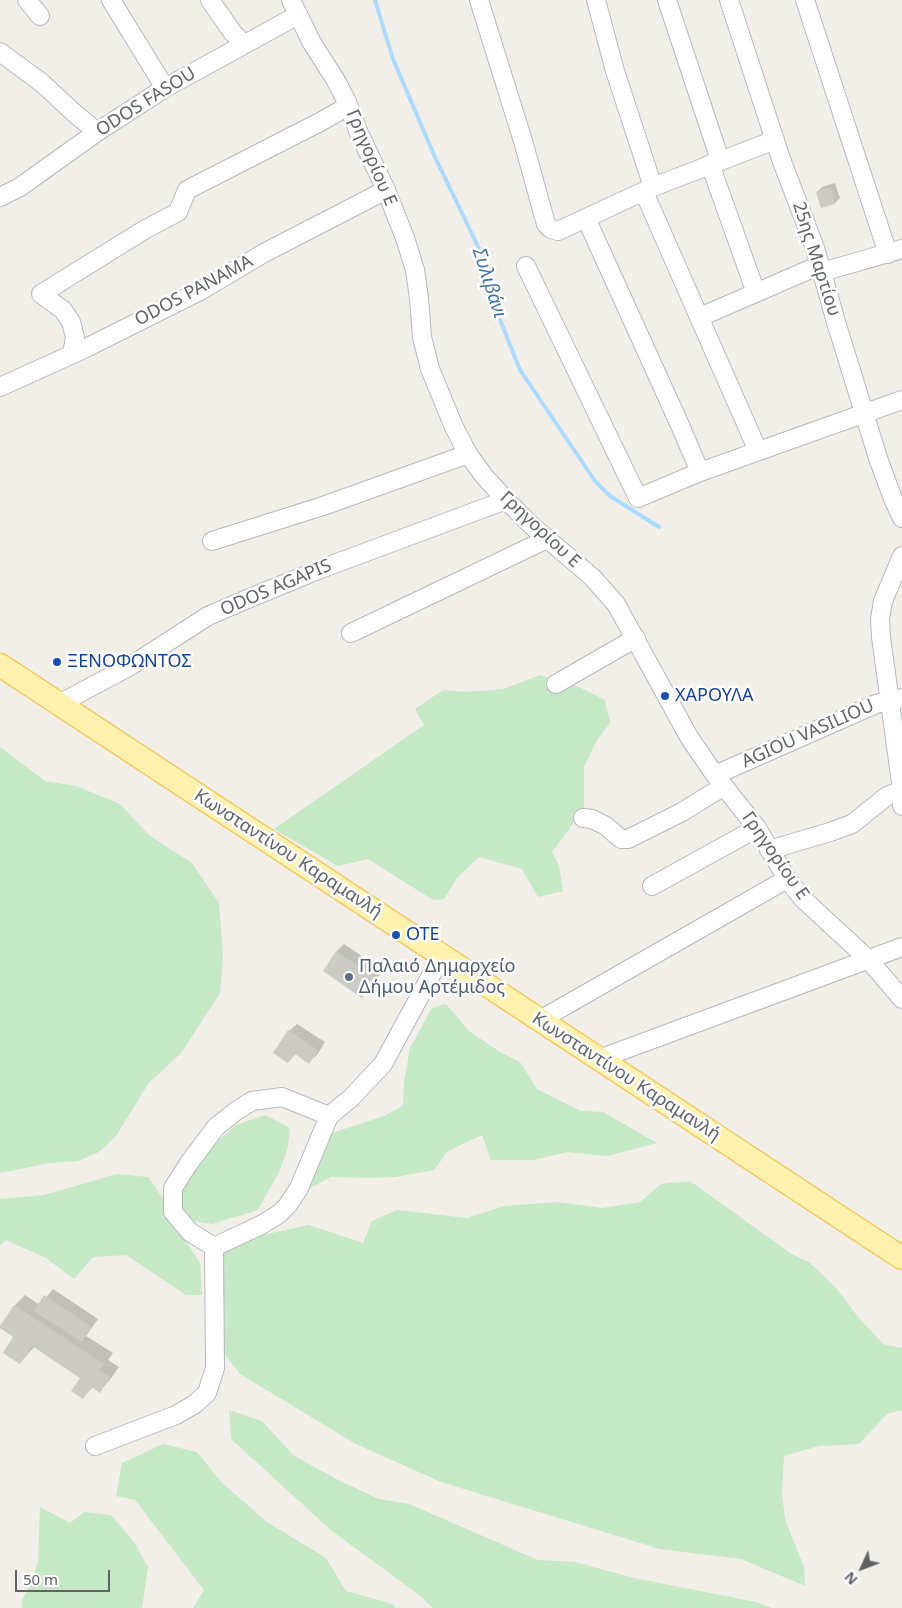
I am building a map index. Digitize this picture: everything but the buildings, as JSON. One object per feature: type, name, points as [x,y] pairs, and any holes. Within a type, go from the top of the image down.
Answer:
[{"type":"main road","name":"Κωνσταντίνου Καραμανλή","points":[[0,665],[902,1258]]},
{"type":"street","points":[[27,0],[40,16]]},
{"type":"street","points":[[111,0],[165,88]]},
{"type":"street","points":[[210,0],[233,33],[244,44]]},
{"type":"street","points":[[479,0],[546,224],[551,229],[558,231],[648,190],[715,162],[775,140]]},
{"type":"street","points":[[596,0],[648,190],[758,451]]},
{"type":"street","points":[[667,0],[756,293]]},
{"type":"street","name":"25ης Μαρτίου","points":[[730,0],[775,140],[815,248],[864,414],[890,491],[902,518]]},
{"type":"street","points":[[700,317],[756,293],[821,269],[895,252],[805,0]]},
{"type":"street","name":"ODOS FASOU","points":[[0,198],[20,187],[97,132],[165,88],[244,44],[294,7]]},
{"type":"street","name":"Γρηγορίου Ε","points":[[294,7],[312,43],[335,78],[362,141],[386,190],[405,238],[415,270],[422,337],[430,369],[454,427],[468,454],[484,476],[506,500],[547,539],[592,577],[616,604],[689,737],[720,781],[757,828],[787,880],[804,900],[868,959],[902,1000]]},
{"type":"street","points":[[0,52],[42,83],[72,112],[97,132]]},
{"type":"street","points":[[72,354],[75,337],[71,322],[63,310],[41,294],[144,230],[178,212],[187,190],[348,106]]},
{"type":"street","name":"ODOS PANAMA","points":[[0,387],[200,291],[264,253],[386,190]]},
{"type":"street","points":[[586,218],[700,472]]},
{"type":"street","points":[[526,266],[638,498],[700,472],[902,400]]},
{"type":"street","points":[[212,541],[323,506],[468,454]]},
{"type":"street","name":"ODOS AGAPIS","points":[[59,704],[132,665],[208,616],[318,570],[506,500]]},
{"type":"street","points":[[351,633],[547,539]]},
{"type":"street","points":[[902,556],[883,601],[880,619],[895,699],[902,806]]},
{"type":"street","points":[[556,684],[636,638]]},
{"type":"street","name":"AGIOU VASILIOU","points":[[583,818],[592,818],[606,826],[621,839],[628,840],[682,812],[720,781],[876,704],[895,699]]},
{"type":"street","points":[[769,850],[852,824],[887,796],[902,790]]},
{"type":"street","points":[[652,886],[757,828]]},
{"type":"street","points":[[540,1020],[787,880]]},
{"type":"street","points":[[599,1059],[902,947]]},
{"type":"street","points":[[214,1247],[261,1225],[279,1214],[288,1205],[299,1188],[329,1116],[351,1098],[383,1064],[442,955]]},
{"type":"street","points":[[214,1247],[190,1232],[173,1212],[173,1188],[189,1163],[216,1128],[236,1111],[252,1101],[282,1097],[329,1116]]},
{"type":"street","points":[[95,1446],[176,1415],[195,1404],[207,1393],[215,1368],[214,1247]]},
{"type":"green space","points":[[540,675],[579,687],[605,700],[610,723],[597,740],[584,767],[584,809],[552,852],[559,865],[563,891],[538,897],[522,869],[479,857],[457,878],[444,899],[433,900],[368,859],[338,866],[274,829],[424,725],[415,709],[443,690],[465,692],[504,689]]},
{"type":"green space","points":[[0,747],[45,781],[76,786],[120,804],[150,836],[192,863],[219,903],[223,957],[220,993],[181,1053],[148,1084],[116,1136],[99,1152],[78,1161],[50,1163],[0,1173]]},
{"type":"green space","points":[[446,1004],[469,1031],[500,1052],[520,1062],[537,1089],[581,1111],[603,1112],[657,1143],[607,1156],[567,1152],[533,1160],[491,1160],[482,1135],[448,1151],[434,1170],[396,1177],[331,1177],[306,1190],[329,1134],[384,1116],[403,1106],[404,1083],[410,1048],[432,1008]]},
{"type":"green space","points":[[265,1115],[290,1128],[288,1147],[280,1170],[258,1210],[212,1224],[191,1221],[172,1204],[203,1155],[236,1125]]},
{"type":"green space","points":[[117,1174],[148,1177],[166,1203],[169,1215],[200,1263],[202,1295],[186,1295],[126,1255],[93,1257],[74,1279],[46,1258],[6,1240],[0,1246],[0,1199],[44,1195]]},
{"type":"green space","points":[[690,1181],[793,1255],[809,1262],[836,1288],[859,1318],[883,1344],[902,1348],[902,1410],[887,1414],[859,1444],[819,1446],[784,1456],[782,1493],[785,1519],[804,1567],[805,1586],[741,1559],[660,1549],[441,1482],[356,1444],[240,1374],[222,1350],[220,1266],[225,1243],[309,1225],[363,1243],[372,1221],[397,1210],[467,1218],[504,1206],[557,1202],[602,1208],[640,1202],[661,1184]]},
{"type":"green space","points":[[229,1410],[262,1421],[293,1455],[340,1481],[379,1499],[409,1504],[538,1560],[575,1562],[634,1578],[756,1602],[772,1608],[433,1608],[419,1595],[332,1531],[231,1439]]},
{"type":"green space","points":[[163,1444],[197,1452],[222,1483],[267,1522],[326,1558],[346,1591],[393,1604],[396,1608],[193,1608],[204,1590],[135,1500],[116,1496],[122,1463]]},
{"type":"green space","points":[[40,1507],[70,1523],[84,1512],[111,1515],[135,1543],[148,1567],[142,1608],[22,1608],[22,1600],[31,1584],[38,1562]]},
{"type":"waterway","name":"Συλιβάνι","points":[[375,0],[393,59],[434,155],[483,257],[491,297],[520,370],[595,481],[610,496],[659,527]]},
{"type":"place","name":"ΞΕΝΟΦΩΝΤΟΣ","points":[[57,662]]},
{"type":"place","name":"ΧΑΡΟΥΛΑ","points":[[665,696]]},
{"type":"place","name":"ΟΤΕ","points":[[396,935]]},
{"type":"place","name":"Παλαιό Δημαρχείο Δήμου Αρτέμιδος","points":[[349,977]]}]
